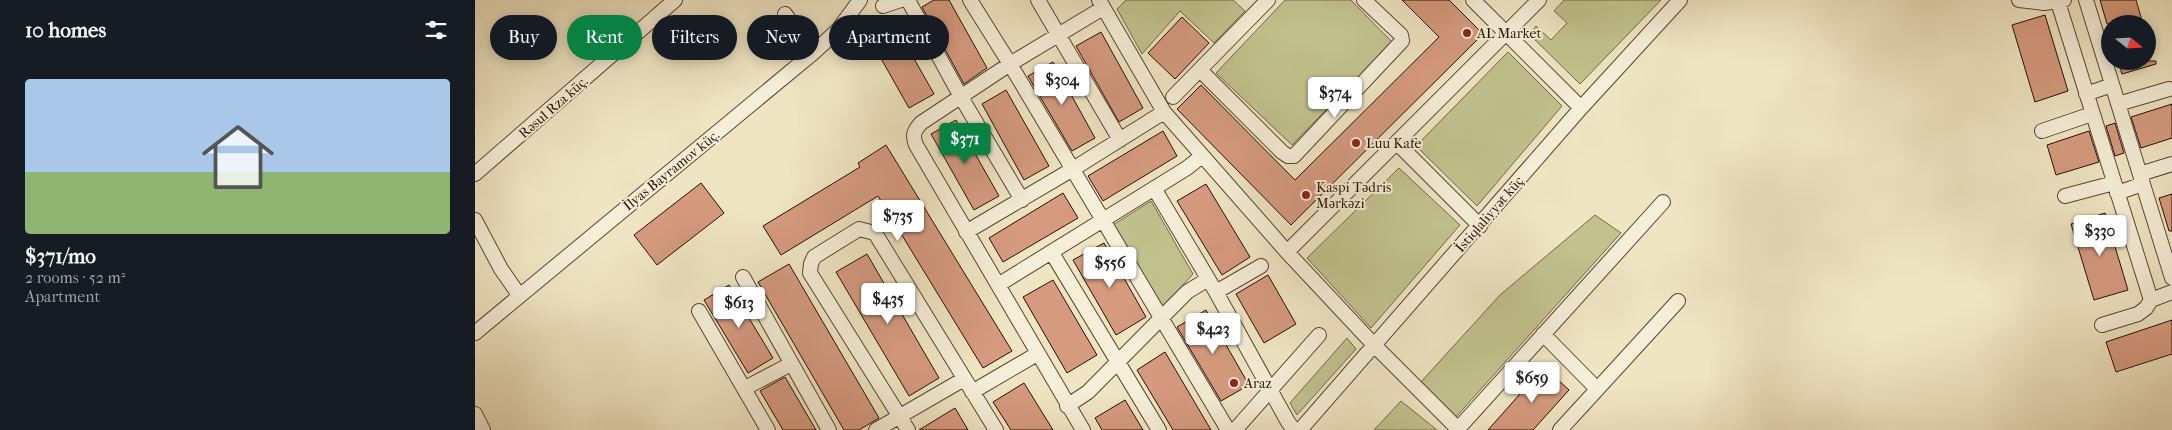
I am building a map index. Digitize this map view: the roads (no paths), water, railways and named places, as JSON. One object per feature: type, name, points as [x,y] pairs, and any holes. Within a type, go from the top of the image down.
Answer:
[{"type":"street","name":"Rəsul Rza küç.","points":[[475,174],[675,0]]},
{"type":"street","name":"İlyas Bayramov küç.","points":[[819,47],[838,30],[860,0]]},
{"type":"street","points":[[883,6],[901,0]]},
{"type":"street","points":[[909,0],[961,96],[1022,200]]},
{"type":"street","points":[[970,0],[1228,430]]},
{"type":"street","points":[[1038,0],[1120,140]]},
{"type":"street","points":[[1173,97],[1268,0]]},
{"type":"street","points":[[1200,70],[1282,152],[1288,156],[1294,156],[1402,41],[1401,34],[1364,0]]},
{"type":"street","points":[[1473,0],[1581,108]]},
{"type":"street","points":[[1287,252],[1539,0]]},
{"type":"street","name":"İstiqlaliyyət küç","points":[[1300,430],[1581,108],[1680,0]]},
{"type":"street","points":[[2019,0],[2044,3],[2061,1],[2092,114],[2151,300]]},
{"type":"street","points":[[2086,0],[2172,278]]},
{"type":"street","points":[[1083,430],[1067,406],[966,232],[913,137],[915,130],[921,123],[1010,64],[1058,35],[1101,4],[1164,112],[1287,252],[1457,430],[1663,202]]},
{"type":"street","name":"İlyas Bayramov küç.","points":[[475,333],[804,60]]},
{"type":"street","points":[[2086,94],[2112,85]]},
{"type":"street","points":[[2118,104],[2169,89]]},
{"type":"street","points":[[966,232],[1073,170],[1164,112]]},
{"type":"street","points":[[2042,131],[2092,114]]},
{"type":"street","points":[[1397,143],[1480,226]]},
{"type":"street","points":[[998,285],[1187,168],[1202,156]]},
{"type":"street","points":[[2065,196],[2115,188],[2141,179],[2172,164]]},
{"type":"street","points":[[1154,188],[1216,292],[1270,392],[1294,430]]},
{"type":"street","points":[[475,220],[501,269],[519,295]]},
{"type":"street","points":[[908,430],[810,273],[814,257],[859,229],[875,233],[996,430]]},
{"type":"street","points":[[1052,252],[1159,430]]},
{"type":"street","points":[[1216,292],[1261,266]]},
{"type":"street","points":[[743,277],[829,430]]},
{"type":"street","points":[[1067,406],[1088,392],[1187,292],[1208,278]]},
{"type":"street","points":[[2103,325],[2138,314],[2146,308],[2151,300],[2172,292]]},
{"type":"street","points":[[1560,430],[1678,301]]},
{"type":"street","points":[[699,311],[768,430]]},
{"type":"street","points":[[1543,334],[1597,389]]},
{"type":"street","points":[[1235,430],[1319,335]]},
{"type":"street","points":[[972,392],[1037,354]]},
{"type":"street","points":[[745,388],[791,364]]},
{"type":"street","points":[[876,430],[964,378]]},
{"type":"street","points":[[475,414],[483,430]]},
{"type":"place","name":"AL Market","points":[[1467,33]]},
{"type":"place","name":"Luu Kafe","points":[[1356,143]]},
{"type":"place","name":"Kaspi Tədris Mərkəzi","points":[[1306,195]]},
{"type":"place","name":"Araz","points":[[1234,383]]}]
